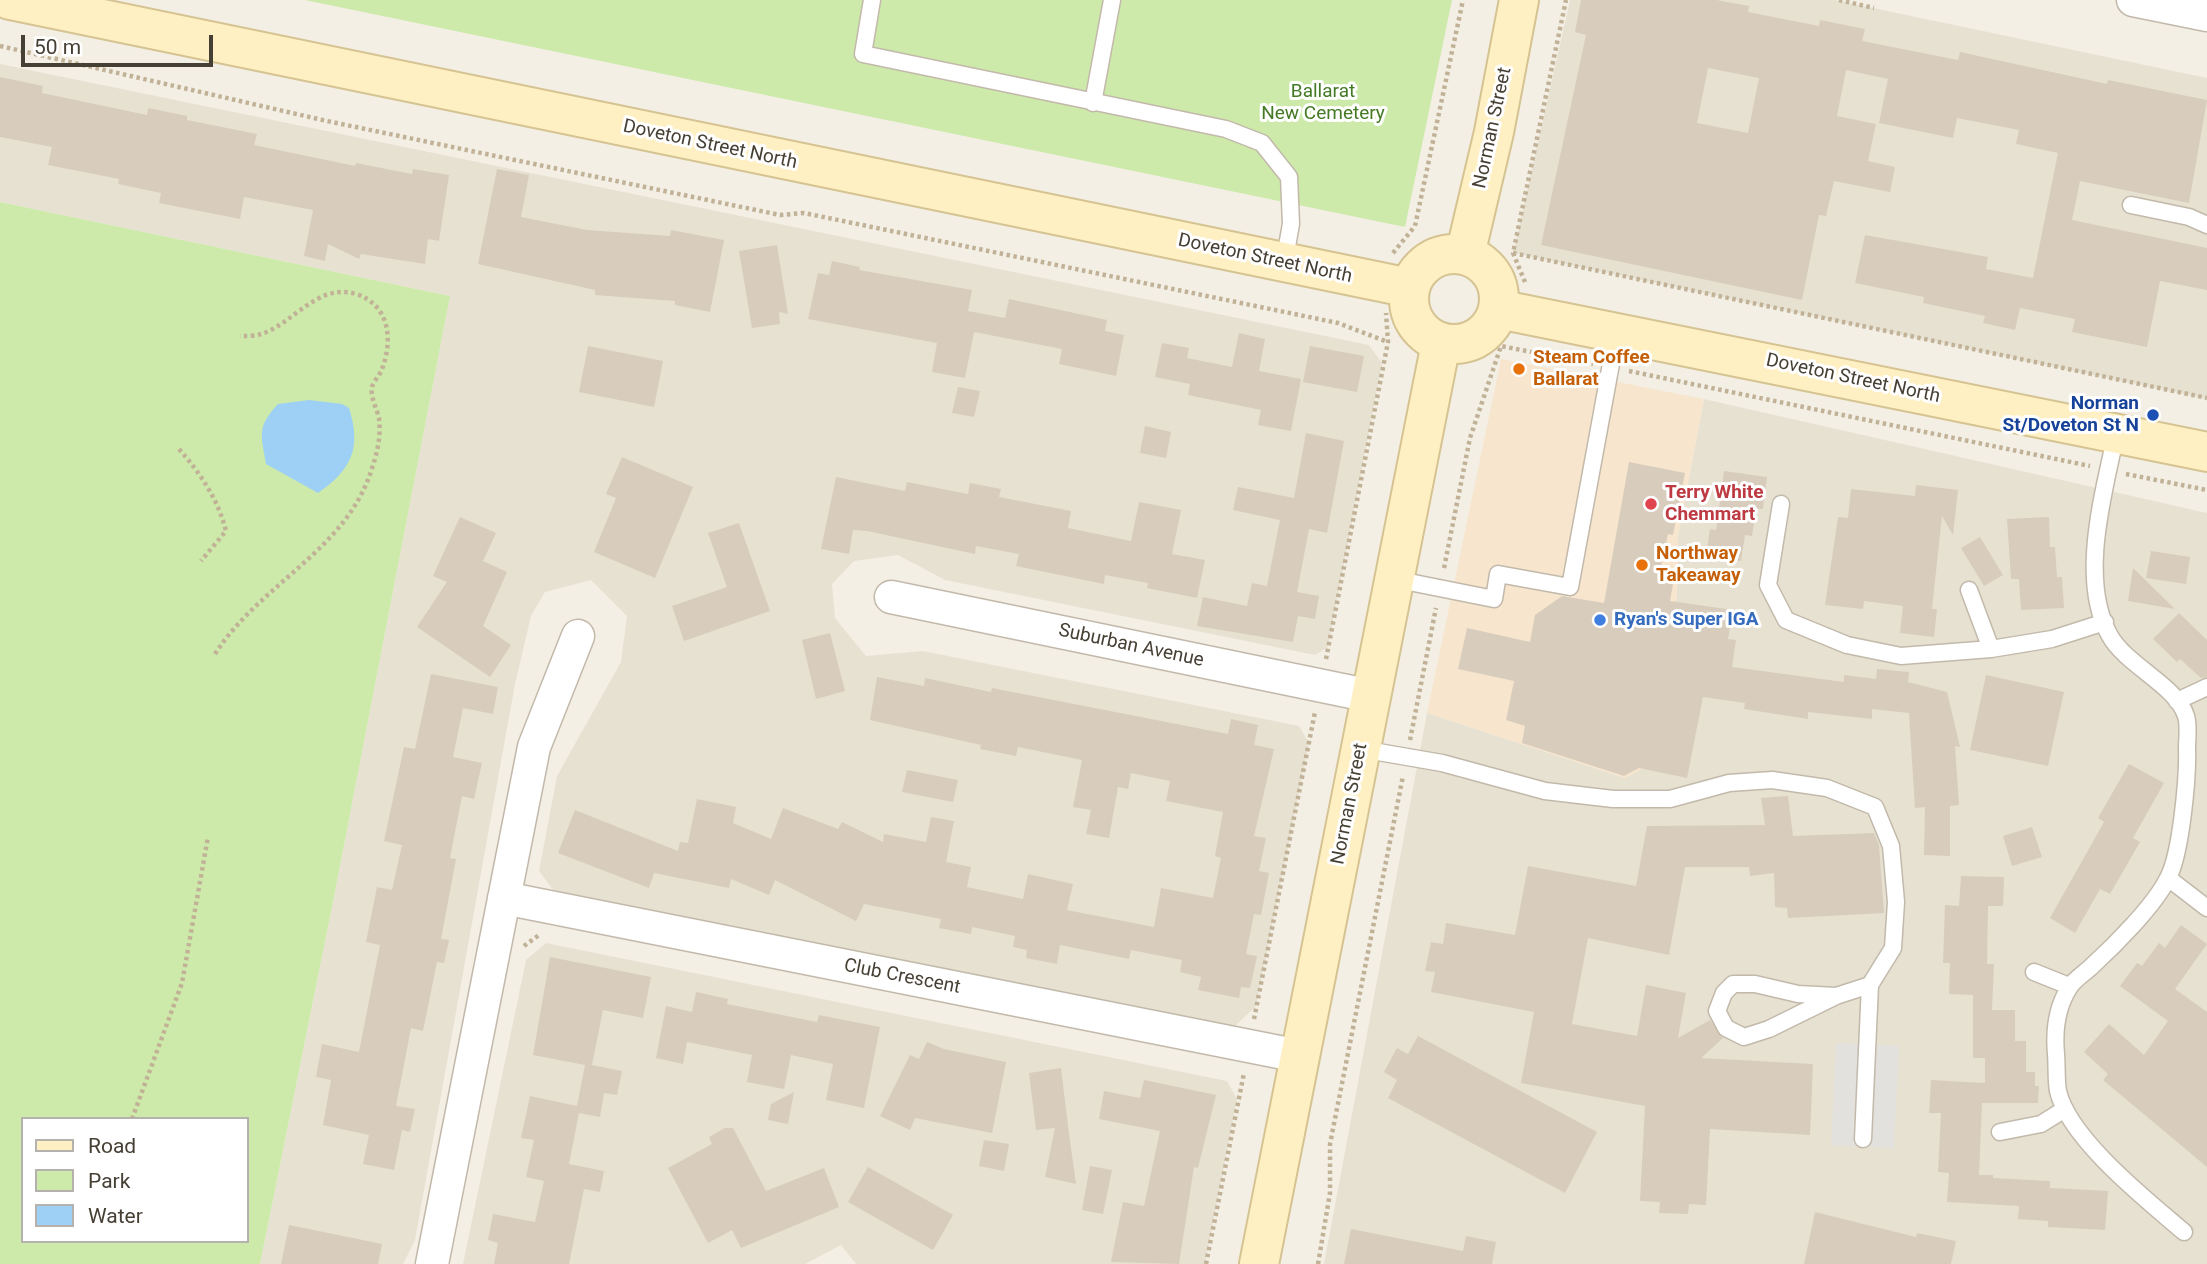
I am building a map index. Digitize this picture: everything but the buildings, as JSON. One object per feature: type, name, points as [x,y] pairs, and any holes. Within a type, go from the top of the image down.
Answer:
[{"type":"main road","name":"Doveton Street North","points":[[9,0],[1399,286]]},
{"type":"main road","name":"Norman Street","points":[[1465,255],[1494,132],[1519,0]]},
{"type":"main road","points":[[1465,255],[1478,260],[1496,281],[1511,324],[1456,345],[1441,343],[1418,328],[1399,286],[1437,257],[1465,255]]},
{"type":"main road","name":"Doveton Street North","points":[[1511,324],[1613,349],[2112,452],[2206,447]]},
{"type":"main road","name":"Norman Street","points":[[1259,1264],[1441,343]]},
{"type":"street","points":[[2133,0],[2207,15]]},
{"type":"street","name":"Suburban Avenue","points":[[891,597],[1371,696]]},
{"type":"street","points":[[432,1264],[534,747],[578,636]]},
{"type":"street","name":"Club Crescent","points":[[504,898],[1299,1056]]},
{"type":"lane","points":[[872,0],[863,54],[1226,129],[1262,143],[1289,177],[1291,224],[1284,263]]},
{"type":"lane","points":[[1093,103],[1112,0]]},
{"type":"lane","points":[[2131,205],[2189,217],[2207,225]]},
{"type":"lane","points":[[1394,579],[1494,600],[1498,575],[1570,587],[1613,349]]},
{"type":"lane","points":[[2112,452],[2100,505],[2096,559],[2097,601],[2110,637],[2133,663],[2177,701],[2186,716],[2185,798],[2168,878],[2119,939],[2070,986],[2060,1007],[2054,1037],[2058,1090],[2065,1109],[2127,1183],[2184,1232]]},
{"type":"lane","points":[[1781,504],[1768,585],[1786,620],[1847,645],[1900,656],[1991,649],[2052,639],[2105,622]]},
{"type":"lane","points":[[1969,590],[1991,649]]},
{"type":"lane","points":[[2177,701],[2207,687]]},
{"type":"lane","points":[[1361,749],[1407,757],[1545,791],[1613,799],[1670,799],[1729,783],[1772,780],[1827,788],[1875,807],[1891,846],[1896,902],[1893,948],[1870,985],[1863,1139]]},
{"type":"lane","points":[[2168,878],[2207,908]]},
{"type":"lane","points":[[2034,971],[2070,986]]},
{"type":"lane","points":[[1836,996],[1798,994],[1755,984],[1733,984],[1724,993],[1717,1011],[1726,1028],[1744,1037],[1769,1029],[1836,996],[1870,985]]},
{"type":"lane","points":[[2000,1132],[2041,1124],[2065,1109]]},
{"type":"path","points":[[1206,1264],[1388,342],[1386,315],[1399,286],[1393,250],[1415,226],[1463,0]]},
{"type":"path","points":[[1318,1264],[1330,1193],[1330,1144],[1471,438],[1525,282],[1513,253],[1566,0]]},
{"type":"path","points":[[1839,0],[1874,8]]},
{"type":"path","points":[[0,46],[367,129],[780,215],[804,213],[1338,323],[1388,342]]},
{"type":"path","points":[[1513,253],[2207,398]]},
{"type":"path","points":[[215,653],[243,616],[326,543],[356,509],[380,438],[372,388],[386,357],[388,341],[387,324],[380,310],[356,294],[341,293],[309,304],[261,335],[240,336]]},
{"type":"path","points":[[1511,324],[1613,349],[2112,452],[2207,490]]},
{"type":"path","points":[[178,449],[213,496],[226,531],[201,561]]},
{"type":"path","points":[[133,1117],[182,983],[208,836]]},
{"type":"shaded area","points":[[1570,0],[1835,0],[2207,78],[2207,399],[1513,253]]},
{"type":"shaded area","points":[[0,64],[1369,345],[1382,363],[1328,647],[1315,655],[945,580],[898,555],[854,561],[832,584],[835,618],[866,656],[923,651],[1299,726],[1309,743],[1256,1006],[1235,1026],[554,891],[539,871],[557,776],[621,662],[627,616],[591,580],[545,592],[531,616],[515,684],[415,1240],[403,1264],[260,1264],[450,296],[0,202]]},
{"type":"shaded area","points":[[1501,359],[1704,399],[1678,536],[1677,593],[1657,761],[1625,778],[1427,713]]},
{"type":"shaded area","points":[[1704,399],[2207,513],[2207,1264],[1324,1264],[1427,713],[1625,778],[1672,623],[1677,593],[1678,536]]},
{"type":"shaded area","points":[[546,943],[1227,1081],[1237,1099],[1205,1264],[856,1264],[841,1245],[805,1264],[463,1264],[526,960]]},
{"type":"shaded area","points":[[1836,1043],[1899,1046],[1894,1148],[1831,1145]]},
{"type":"green space","name":"Ballarat New Cemetery","points":[[305,0],[1452,0],[1405,227]]},
{"type":"green space","points":[[0,202],[450,296],[260,1264],[0,1264]]},
{"type":"water","points":[[309,400],[342,404],[349,408],[353,422],[354,447],[351,457],[339,476],[318,493],[266,464],[262,439],[266,420],[278,404]]},
{"type":"place","name":"Steam Coffee Ballarat","points":[[1519,369]]},
{"type":"place","name":"Norman St/Doveton St N","points":[[2153,415]]},
{"type":"place","name":"Terry White Chemmart","points":[[1651,504]]},
{"type":"place","name":"Northway Takeaway","points":[[1642,565]]},
{"type":"place","name":"Ryan's Super IGA","points":[[1600,620]]}]
